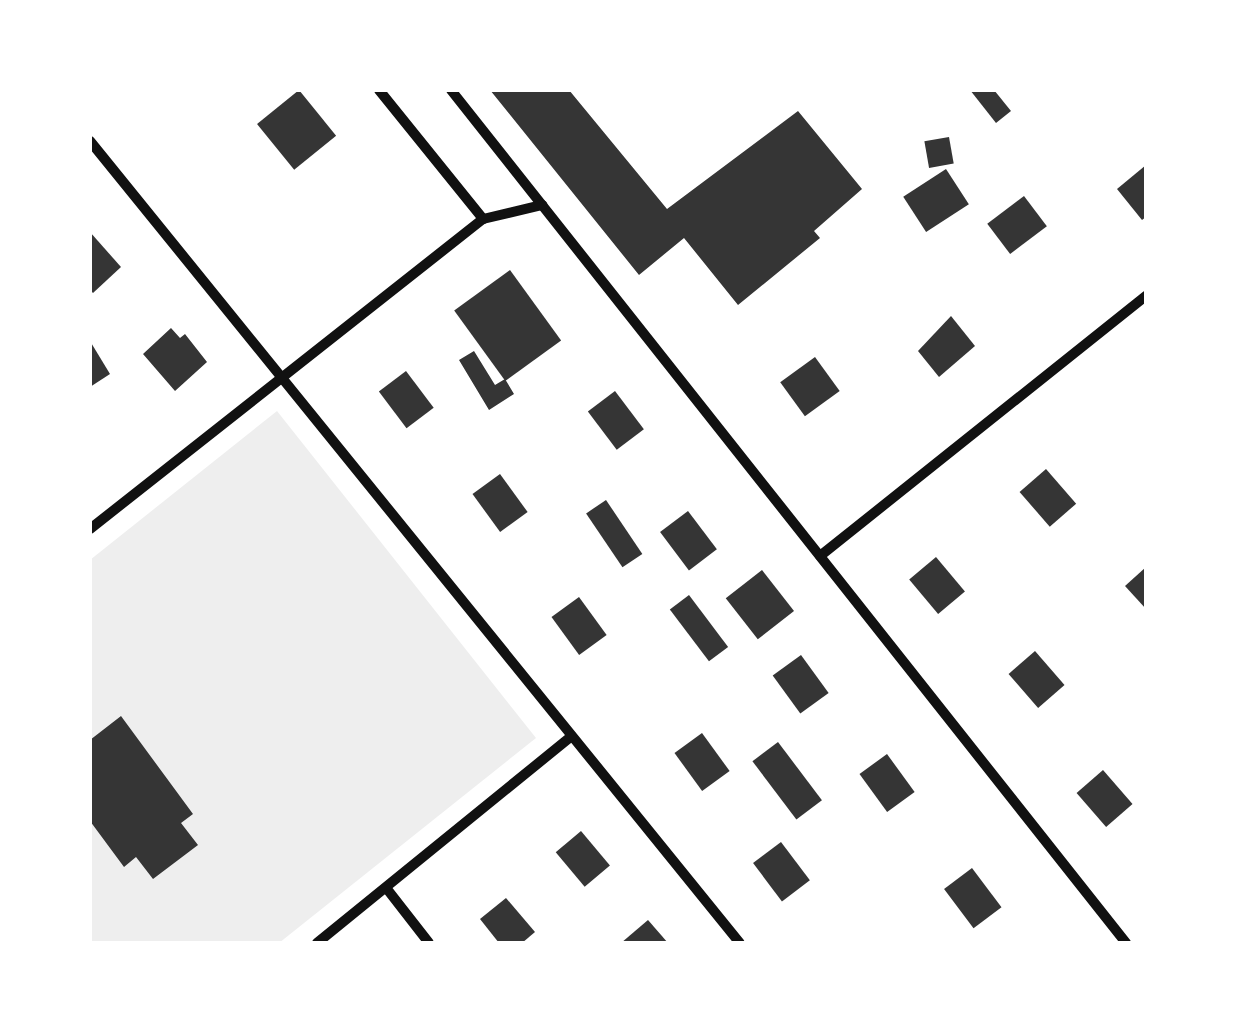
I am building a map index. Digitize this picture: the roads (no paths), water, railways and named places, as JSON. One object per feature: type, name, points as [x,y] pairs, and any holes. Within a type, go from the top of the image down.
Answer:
[{"type":"street","points":[[379,90],[484,219]]},
{"type":"street","points":[[451,90],[1126,943]]},
{"type":"street","points":[[90,141],[740,943]]},
{"type":"street","points":[[90,529],[280,375],[484,219],[542,205]]},
{"type":"street","points":[[820,556],[1146,296]]},
{"type":"street","points":[[317,943],[572,736]]},
{"type":"street","points":[[386,889],[429,943]]}]
